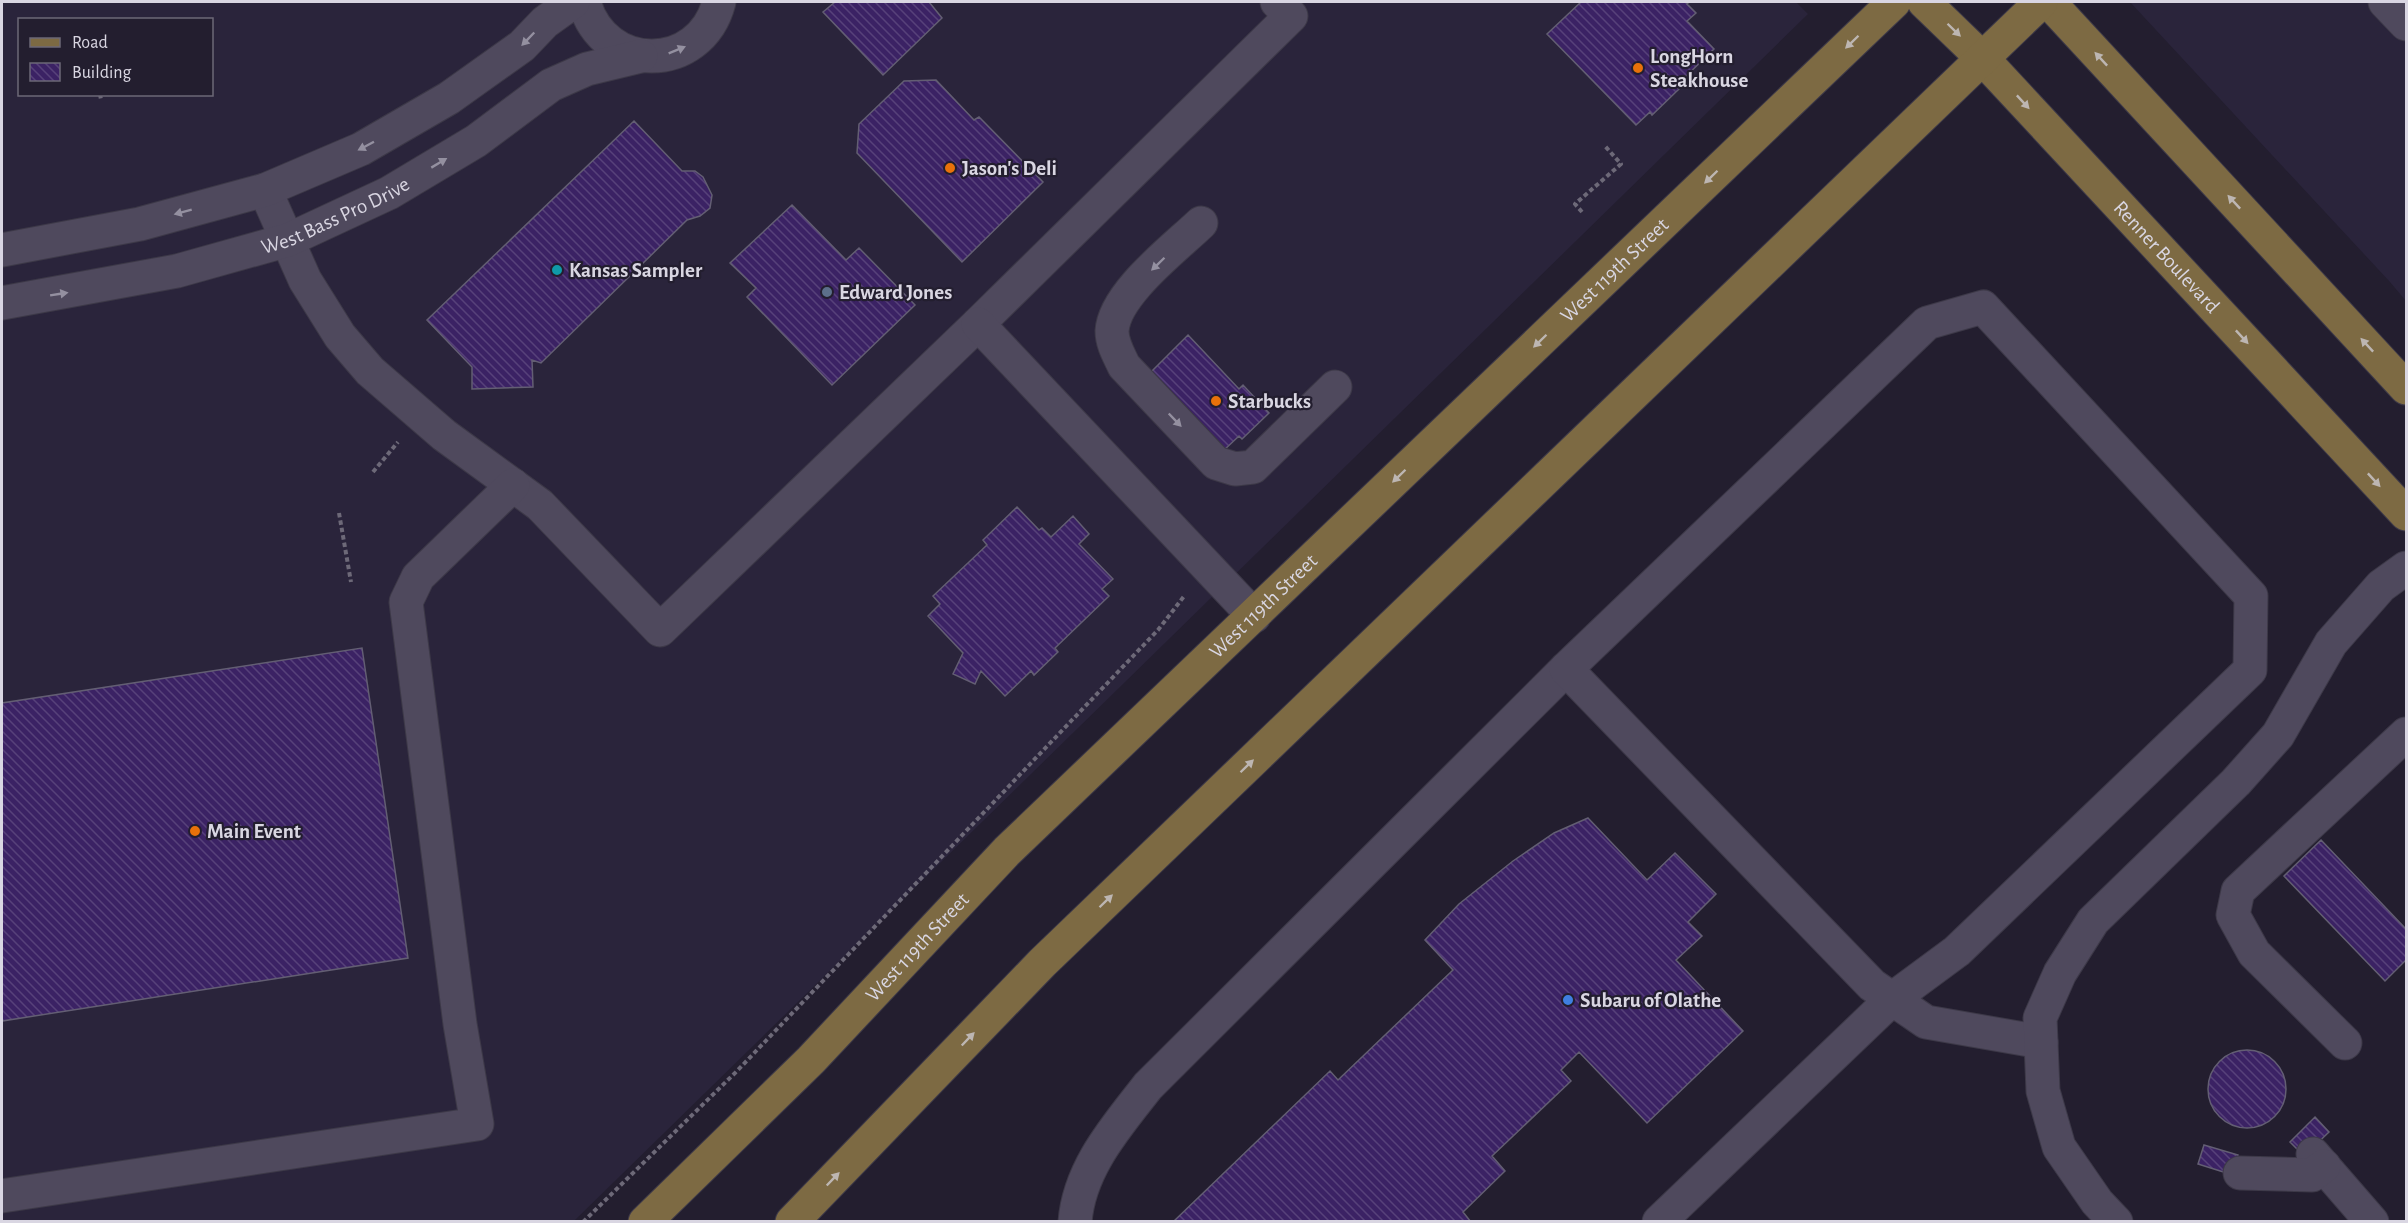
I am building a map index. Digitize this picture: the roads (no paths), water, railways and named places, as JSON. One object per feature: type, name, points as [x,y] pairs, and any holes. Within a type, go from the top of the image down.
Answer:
[{"type":"main road","name":"West 119th Street","points":[[645,1221],[811,1060],[1007,851],[1894,2]]},
{"type":"main road","name":"Renner Boulevard","points":[[1924,2],[1983,59],[2406,514]]},
{"type":"main road","points":[[792,1221],[1042,963],[2041,2]]},
{"type":"main road","points":[[2049,2],[2406,387]]},
{"type":"street","points":[[2,250],[140,224],[265,190],[361,149],[450,98],[522,46],[545,22],[573,2]]},
{"type":"street","points":[[584,2],[588,16],[601,36],[619,49],[641,56]]},
{"type":"street","name":"West Bass Pro Drive","points":[[2,303],[177,271],[288,240],[389,194],[476,141],[551,85],[587,69],[641,56],[663,56],[685,48],[702,34],[715,16],[719,2]]},
{"type":"street","points":[[265,190],[305,280],[340,336],[370,371],[444,435],[540,505],[660,630],[978,324],[1292,16],[1277,2]]},
{"type":"street","points":[[2385,2],[2406,24]]},
{"type":"street","points":[[1201,223],[1138,283],[1119,309],[1112,330],[1115,349],[1124,366],[1216,463],[1235,469],[1253,467],[1335,387]]},
{"type":"street","points":[[1075,1221],[1076,1202],[1100,1149],[1148,1086],[1566,669],[1927,323],[1983,307],[2251,596],[2250,670],[1957,951],[1892,999],[1659,1221]]},
{"type":"street","points":[[978,324],[1254,616]]},
{"type":"street","points":[[2,1196],[477,1124],[460,1024],[406,602],[418,577],[513,485]]},
{"type":"street","points":[[2116,1221],[2097,1202],[2059,1147],[2043,1091],[2040,1018],[2060,973],[2093,921],[2236,782],[2277,735],[2331,643],[2381,586],[2406,568]]},
{"type":"street","points":[[1566,669],[1872,985],[1926,1022],[2041,1042]]},
{"type":"street","points":[[2344,1043],[2254,953],[2233,915],[2238,891],[2406,734]]},
{"type":"street","points":[[2240,1173],[2312,1175],[2318,1160],[2372,1221]]},
{"type":"place","name":"LongHorn Steakhouse","points":[[1638,68]]},
{"type":"place","name":"Jason's Deli","points":[[950,168]]},
{"type":"place","name":"Kansas Sampler","points":[[557,270]]},
{"type":"place","name":"Edward Jones","points":[[827,292]]},
{"type":"place","name":"Starbucks","points":[[1216,401]]},
{"type":"place","name":"Main Event","points":[[195,831]]},
{"type":"place","name":"Subaru of Olathe","points":[[1568,1000]]}]
